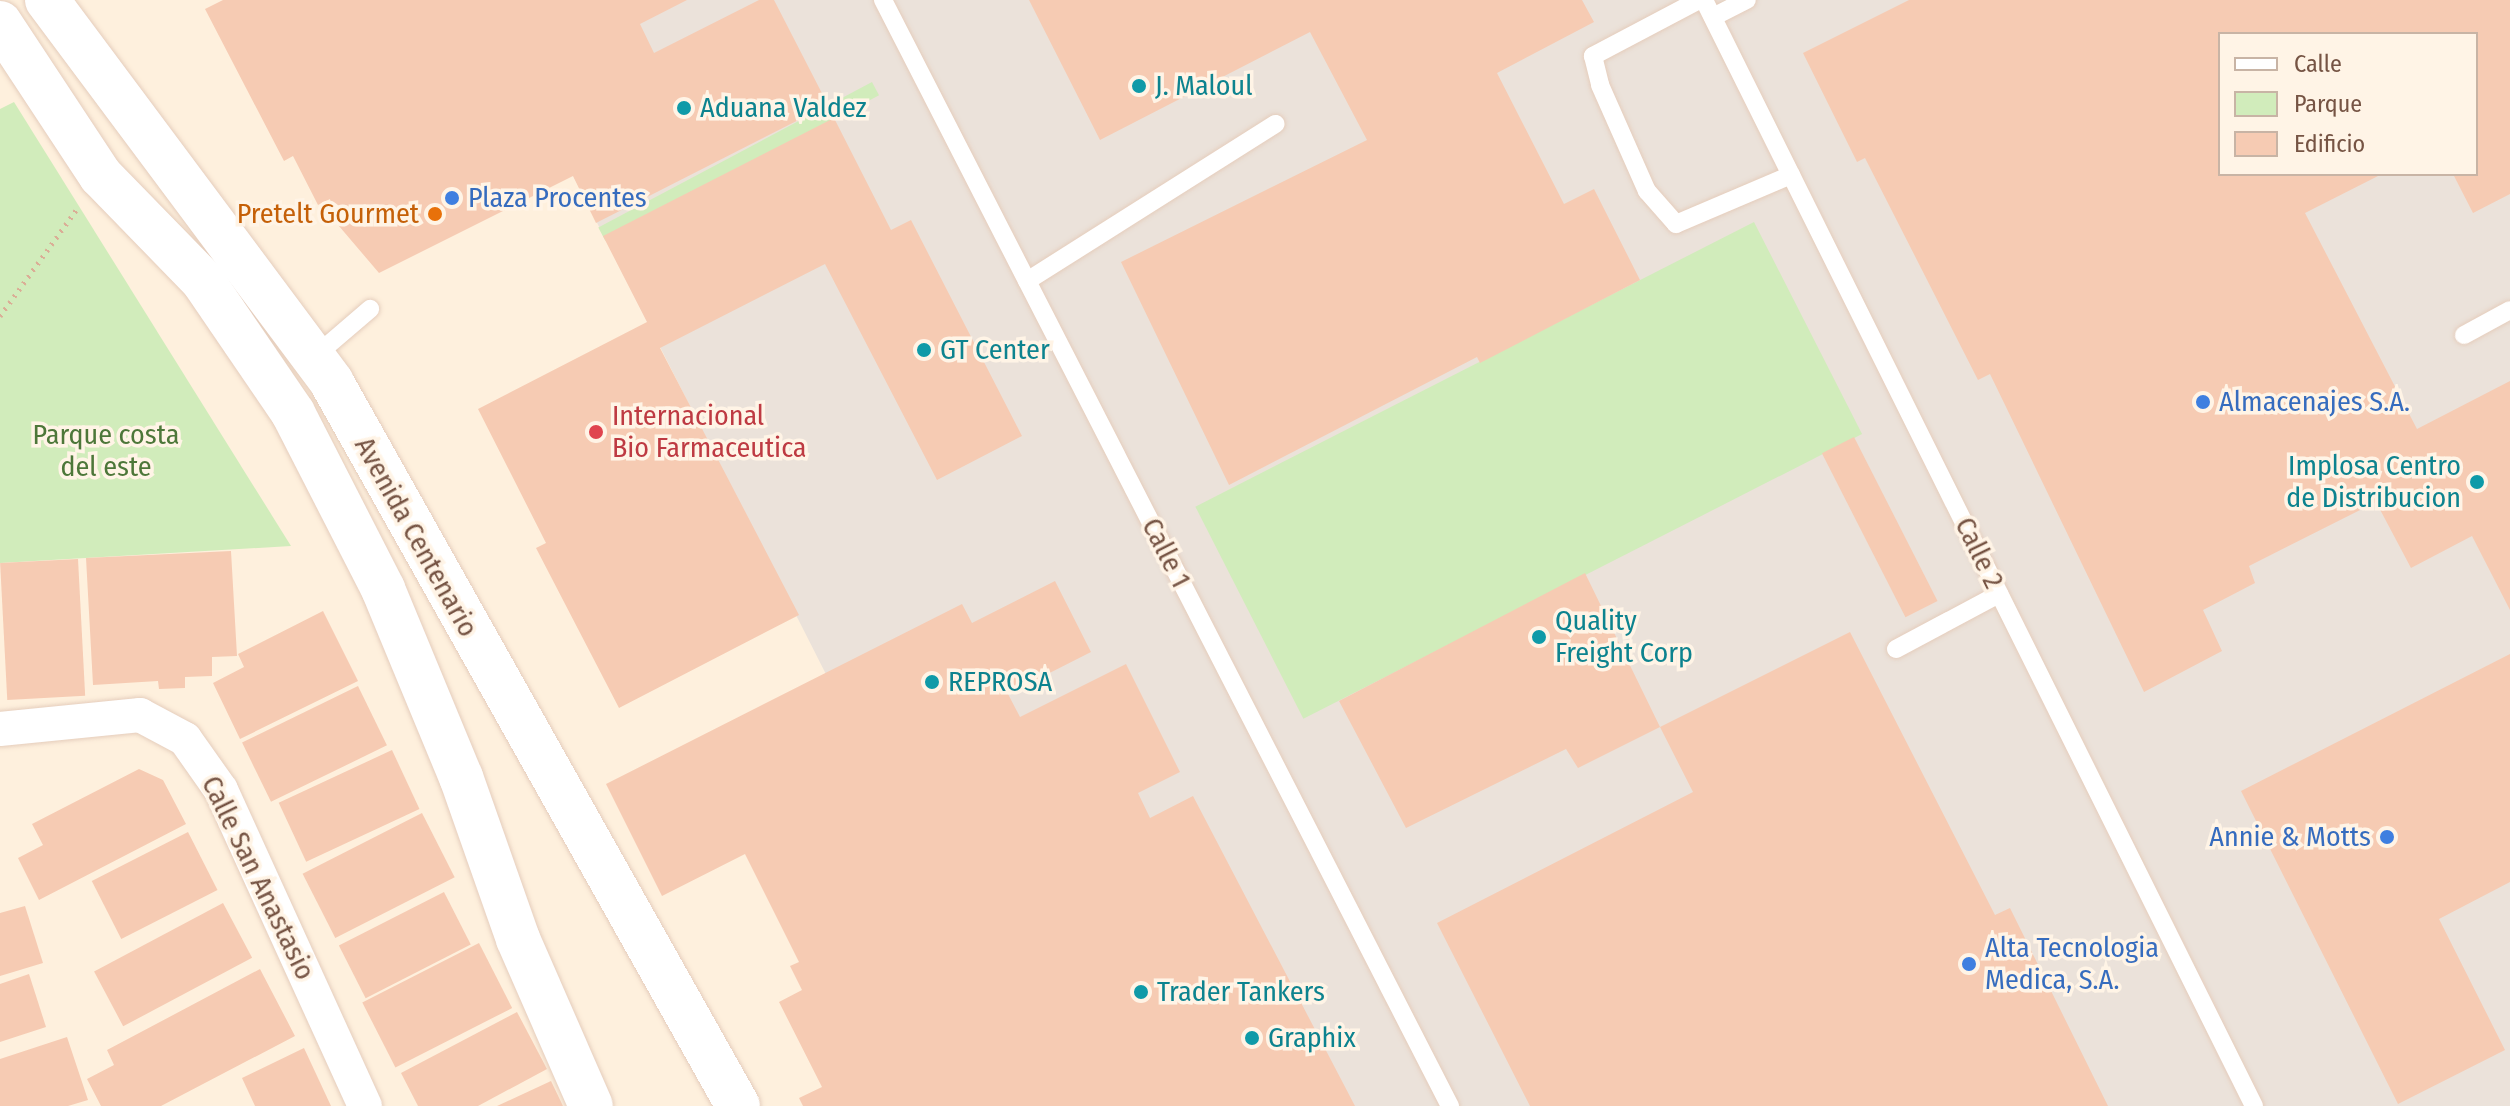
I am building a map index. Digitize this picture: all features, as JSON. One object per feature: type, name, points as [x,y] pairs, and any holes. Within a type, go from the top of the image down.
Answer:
[{"type":"main road","name":"Avenida Centenario","points":[[47,0],[314,357],[723,1094]]},
{"type":"main road","name":"Avenida Centenario","points":[[0,23],[101,176],[203,281],[293,413],[383,589],[461,777],[518,939],[591,1106]]},
{"type":"street","name":"Calle San Anastasio","points":[[0,729],[140,715],[185,739],[221,790],[365,1106]]},
{"type":"lane","name":"Calle 1","points":[[883,0],[1450,1106]]},
{"type":"lane","points":[[1701,0],[1593,56],[1600,85],[1647,191],[1676,224],[1791,175]]},
{"type":"lane","name":"Calle 2","points":[[1701,0],[1713,17],[2254,1106]]},
{"type":"lane","points":[[1713,17],[1747,0]]},
{"type":"lane","points":[[1027,281],[1275,124]]},
{"type":"lane","points":[[314,357],[370,309]]},
{"type":"lane","points":[[2464,335],[2510,310]]},
{"type":"lane","points":[[1896,649],[1999,594]]},
{"type":"path","points":[[0,316],[101,176]]},
{"type":"shaded area","points":[[484,0],[2510,0],[2510,1106],[1045,1106]]},
{"type":"green space","points":[[872,82],[879,95],[605,241],[598,228]]},
{"type":"green space","name":"Parque costa del este","points":[[14,102],[291,546],[0,563],[0,109]]},
{"type":"green space","points":[[1754,222],[1862,434],[1303,719],[1195,507]]},
{"type":"building","points":[[223,0],[687,0],[640,24],[654,53],[759,0],[774,0],[828,105],[596,223],[573,176],[379,273],[333,219],[330,199],[318,205],[293,156],[284,161],[205,9]]},
{"type":"building","points":[[1029,0],[1582,0],[1594,22],[1497,73],[1564,204],[1594,189],[1640,280],[1480,363],[1477,357],[1229,485],[1121,262],[1367,140],[1310,32],[1100,140]]},
{"type":"building","points":[[1909,0],[2510,0],[2510,194],[2473,213],[2454,176],[2478,176],[2478,32],[2218,32],[2218,176],[2378,176],[2305,213],[2417,429],[2510,381],[2510,610],[2472,536],[2411,568],[2376,502],[2249,566],[2255,583],[2203,610],[2222,651],[2144,692],[1990,374],[1978,380],[1865,158],[1857,162],[1803,53]]},
{"type":"building","points":[[834,118],[891,230],[911,220],[1022,436],[937,480],[825,264],[660,348],[799,615],[619,708],[536,548],[546,543],[478,409],[647,322],[603,236]]},
{"type":"building","points":[[1854,437],[1938,601],[1905,617],[1822,453]]},
{"type":"building","points":[[231,551],[237,656],[212,657],[212,676],[185,677],[185,688],[159,689],[158,681],[93,685],[86,558]]},
{"type":"building","points":[[78,559],[85,696],[7,700],[0,563]]},
{"type":"building","name":"Quality Freight Corp","points":[[1585,573],[1660,727],[1578,768],[1566,749],[1406,828],[1339,701]]},
{"type":"building","points":[[1055,581],[1091,652],[1008,694],[1020,717],[1126,664],[1180,772],[1138,793],[1150,818],[1193,796],[1355,1106],[803,1106],[799,1098],[822,1087],[779,1002],[802,990],[790,966],[799,962],[745,854],[662,896],[606,784],[962,604],[972,623]]},
{"type":"building","points":[[323,611],[358,681],[240,739],[213,683],[244,667],[238,654]]},
{"type":"building","points":[[1850,632],[1995,915],[2010,908],[2108,1106],[1530,1106],[1437,923],[1693,792],[1660,727]]},
{"type":"building","name":"Annie & Motts","points":[[2510,654],[2510,882],[2439,919],[2505,1050],[2398,1104],[2241,791]]},
{"type":"building","points":[[358,686],[387,745],[271,802],[242,743]]},
{"type":"building","points":[[392,750],[419,809],[306,862],[279,803]]},
{"type":"building","points":[[139,769],[163,780],[186,824],[39,900],[18,858],[43,845],[32,824]]},
{"type":"building","points":[[422,813],[455,877],[335,938],[303,874]]},
{"type":"building","points":[[188,832],[218,890],[121,939],[92,881]]},
{"type":"building","points":[[444,892],[471,945],[366,998],[339,946]]},
{"type":"building","points":[[223,903],[252,958],[123,1026],[94,972]]},
{"type":"building","points":[[25,906],[43,963],[0,976],[0,913]]},
{"type":"building","points":[[479,943],[512,1008],[395,1068],[362,1002]]},
{"type":"building","points":[[260,969],[295,1036],[161,1106],[101,1106],[87,1079],[114,1065],[107,1050]]},
{"type":"building","points":[[29,974],[46,1027],[0,1042],[0,984]]},
{"type":"building","points":[[517,1012],[547,1069],[478,1106],[418,1106],[401,1073]]},
{"type":"building","points":[[67,1037],[88,1100],[68,1106],[0,1106],[0,1059]]},
{"type":"building","points":[[304,1048],[331,1106],[255,1106],[242,1078]]},
{"type":"building","points":[[551,1081],[563,1106],[497,1106]]},
{"type":"place","name":"J. Maloul","points":[[1139,86]]},
{"type":"place","name":"Aduana Valdez","points":[[684,108]]},
{"type":"place","name":"Plaza Procentes","points":[[452,198]]},
{"type":"place","name":"Pretelt Gourmet","points":[[435,214]]},
{"type":"place","name":"GT Center","points":[[924,350]]},
{"type":"place","name":"Almacenajes S.A.","points":[[2203,402]]},
{"type":"place","name":"Internacional Bio Farmaceutica","points":[[596,432]]},
{"type":"place","name":"Implosa Centro de Distribucion","points":[[2477,482]]},
{"type":"place","name":"Quality Freight Corp","points":[[1539,637]]},
{"type":"place","name":"REPROSA","points":[[932,682]]},
{"type":"place","name":"Annie & Motts","points":[[2387,837]]},
{"type":"place","name":"Alta Tecnologia Medica, S.A.","points":[[1969,964]]},
{"type":"place","name":"Trader Tankers","points":[[1141,992]]},
{"type":"place","name":"Graphix","points":[[1252,1038]]}]
